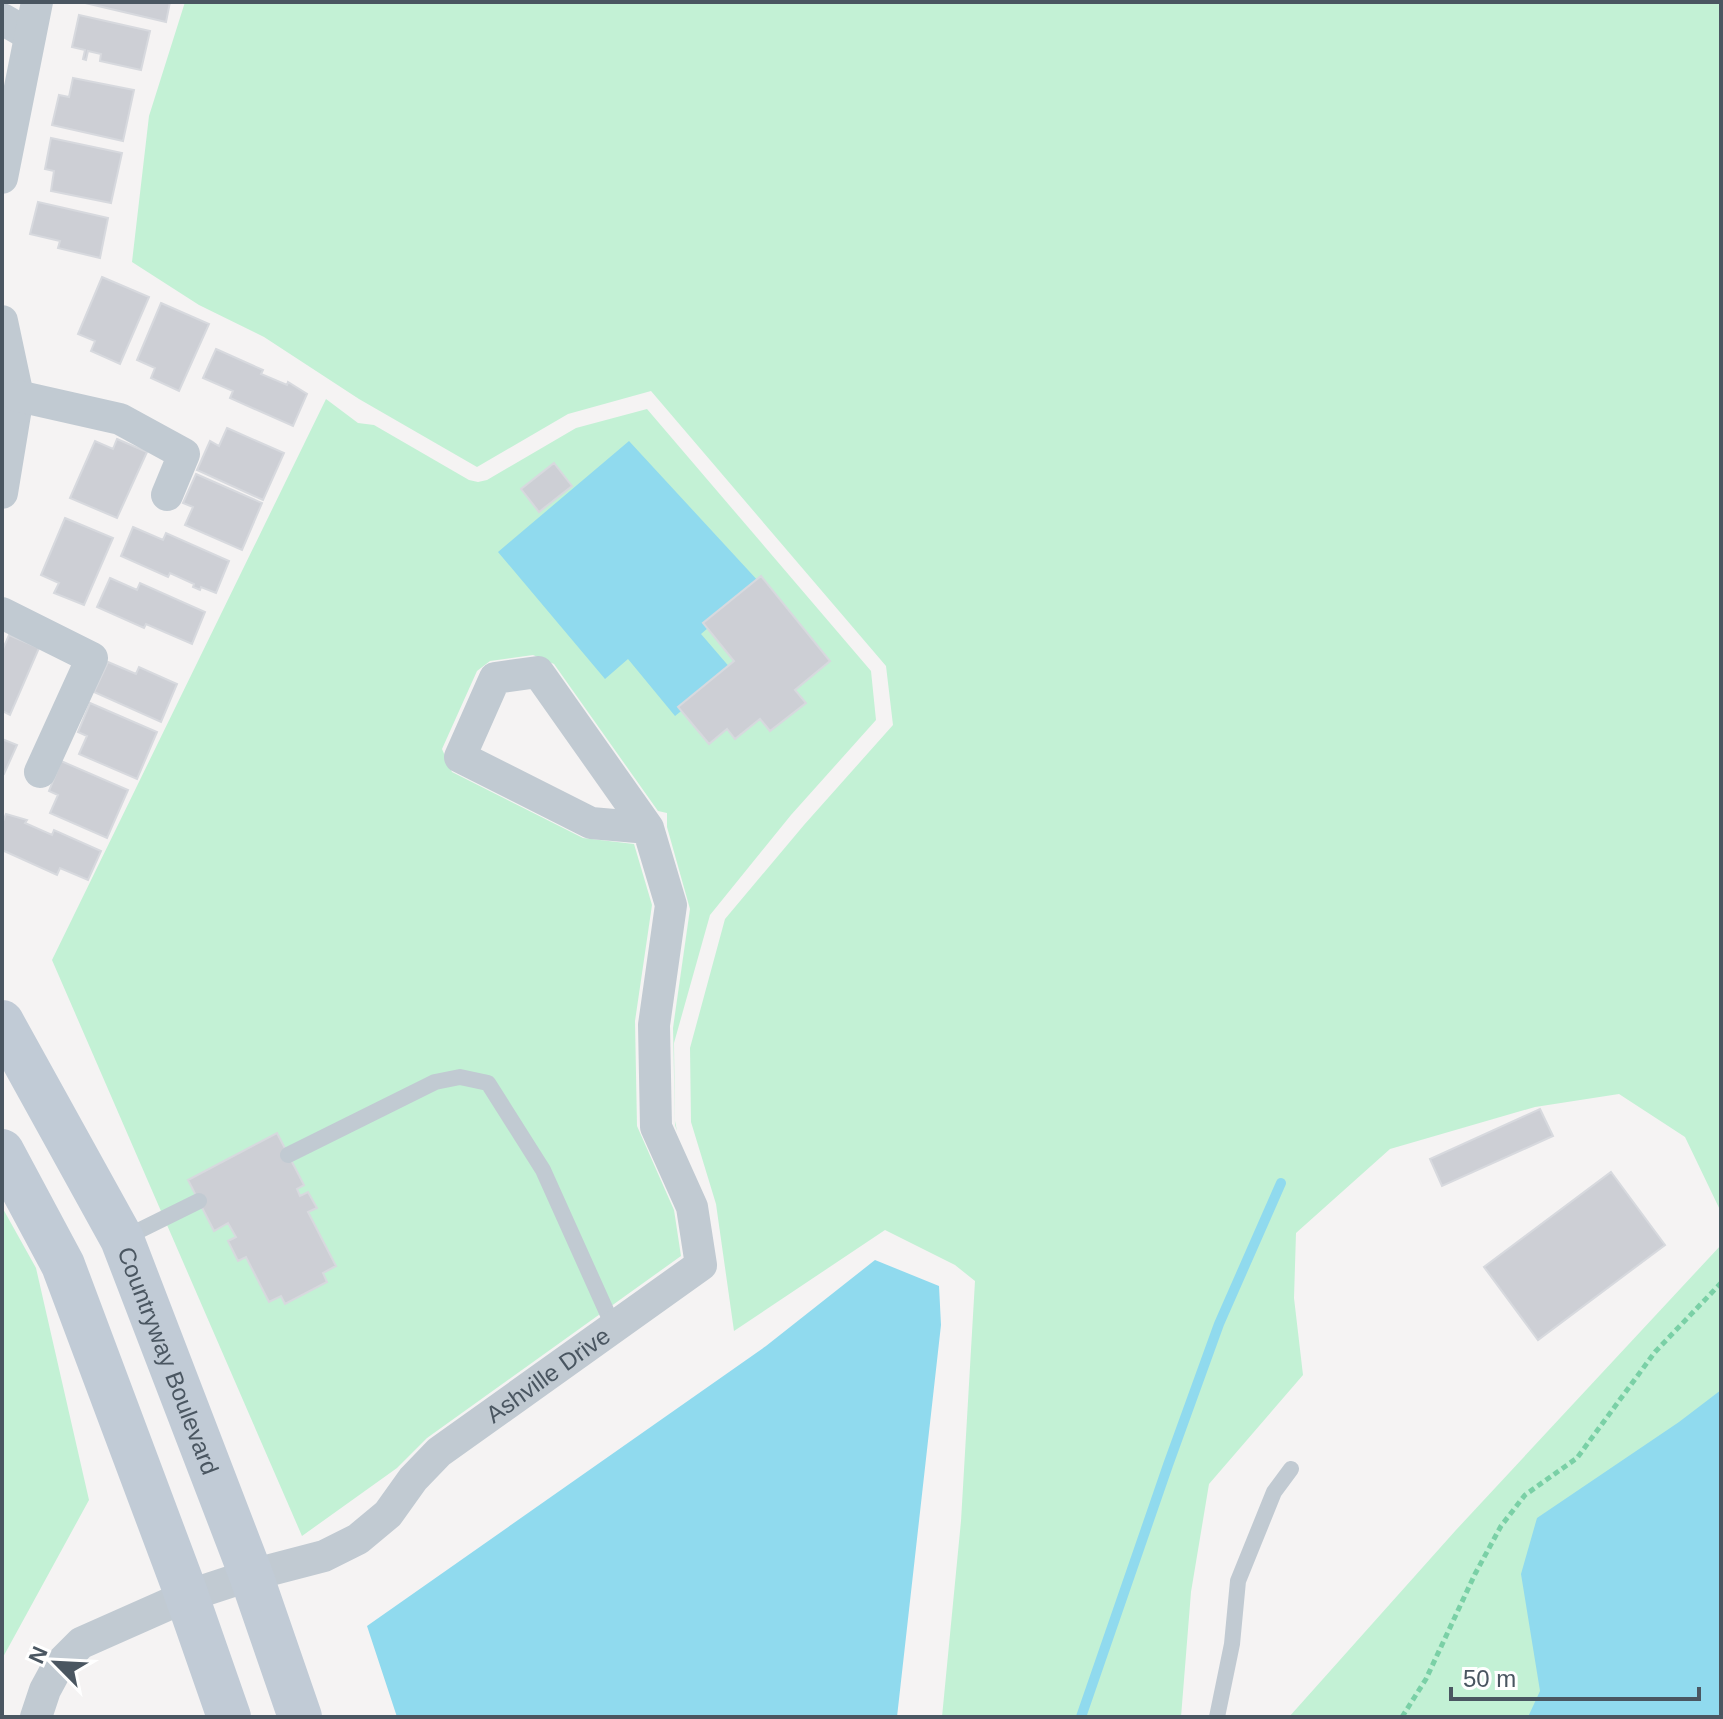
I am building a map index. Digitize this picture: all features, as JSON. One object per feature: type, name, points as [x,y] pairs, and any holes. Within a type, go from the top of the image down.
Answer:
[{"type":"street","points":[[2,178],[37,2]]},
{"type":"street","points":[[2,19],[30,35]]},
{"type":"street","points":[[2,321],[18,396],[2,492]]},
{"type":"street","points":[[18,396],[120,419],[184,454],[167,495]]},
{"type":"street","points":[[2,613],[92,658],[40,772]]},
{"type":"street","name":"Ashville Drive","points":[[36,1717],[45,1690],[58,1666],[81,1643],[187,1596],[324,1556],[358,1539],[388,1514],[413,1479],[439,1452],[701,1265],[692,1207],[656,1127],[654,1025],[671,905],[648,828],[538,672],[495,678],[460,757],[591,823],[648,828]]},
{"type":"street","name":"Countryway Boulevard","points":[[2,1022],[122,1239],[251,1575],[300,1717]]},
{"type":"street","points":[[2,1151],[63,1265],[229,1717]]},
{"type":"street","points":[[63,1265],[122,1239]]},
{"type":"lane","points":[[288,1155],[435,1082],[460,1077],[488,1083],[543,1170],[614,1328]]},
{"type":"lane","points":[[122,1239],[199,1201]]},
{"type":"lane","points":[[1217,1717],[1232,1644],[1238,1581],[1274,1492],[1291,1469]]},
{"type":"path","points":[[1402,1717],[1426,1679],[1501,1526],[1525,1495],[1577,1458],[1655,1352],[1721,1283]]},
{"type":"green space","points":[[185,2],[1721,2],[1721,1212],[1685,1137],[1619,1094],[1535,1107],[1390,1149],[1296,1233],[1294,1298],[1303,1375],[1209,1484],[1191,1592],[1181,1717],[942,1717],[961,1521],[975,1281],[955,1265],[885,1230],[734,1331],[716,1204],[691,1122],[690,1048],[725,919],[893,725],[886,666],[651,391],[568,414],[477,467],[359,399],[264,337],[199,305],[132,262],[149,116]]},
{"type":"green space","points":[[326,399],[358,423],[374,425],[469,480],[478,482],[487,480],[576,428],[647,409],[871,671],[876,720],[791,815],[710,915],[674,1043],[677,1131],[675,1125],[673,1028],[690,909],[667,827],[667,813],[658,811],[554,664],[533,655],[490,661],[477,671],[442,749],[452,772],[583,838],[634,844],[652,905],[635,1021],[637,1126],[674,1210],[681,1256],[427,1438],[397,1468],[302,1536],[52,960]]},
{"type":"green space","points":[[2,1207],[36,1268],[89,1500],[2,1659]]},
{"type":"green space","points":[[1721,1245],[1721,1717],[1289,1717],[1456,1530]]},
{"type":"water","points":[[629,441],[760,583],[701,634],[732,670],[675,716],[628,659],[605,679],[498,552]]},
{"type":"water","points":[[875,1260],[939,1286],[941,1325],[897,1717],[397,1717],[367,1626],[766,1346]]},
{"type":"water","points":[[1721,1390],[1721,1717],[1528,1717],[1540,1691],[1521,1574],[1537,1518]]},
{"type":"building","points":[[81,2],[170,2],[166,22]]},
{"type":"building","points":[[79,15],[150,31],[141,70],[100,61],[101,54],[88,51],[86,60],[83,59],[85,50],[72,47]]},
{"type":"building","points":[[73,78],[134,90],[123,141],[52,125],[59,95],[69,97]]},
{"type":"building","points":[[51,138],[122,153],[111,203],[51,191],[54,171],[45,169]]},
{"type":"building","points":[[38,202],[108,218],[100,258],[58,248],[60,241],[30,234]]},
{"type":"building","points":[[102,277],[149,297],[120,364],[91,351],[95,341],[78,334]]},
{"type":"building","points":[[161,303],[209,324],[179,391],[151,378],[155,368],[137,360]]},
{"type":"building","points":[[216,349],[263,370],[261,374],[287,385],[288,382],[307,394],[293,426],[230,398],[233,391],[203,378]]},
{"type":"building","points":[[227,428],[284,453],[263,500],[197,470],[210,441],[219,446]]},
{"type":"building","points":[[117,439],[147,452],[117,518],[70,498],[95,441],[113,449]]},
{"type":"building","points":[[554,463],[572,486],[539,512],[521,489]]},
{"type":"building","points":[[196,474],[262,503],[242,550],[185,525],[193,507],[183,503]]},
{"type":"building","points":[[65,518],[113,538],[84,605],[54,593],[59,583],[41,575]]},
{"type":"building","points":[[133,527],[163,540],[166,533],[229,561],[216,593],[201,587],[200,590],[170,573],[168,577],[121,556]]},
{"type":"building","points":[[761,576],[830,661],[795,690],[806,703],[770,731],[760,719],[735,739],[727,729],[709,744],[678,707],[734,661],[703,623]]},
{"type":"building","points":[[110,578],[137,590],[140,583],[205,612],[192,644],[146,624],[144,628],[97,607]]},
{"type":"building","points":[[9,635],[39,648],[10,715],[2,711],[2,651]]},
{"type":"building","points":[[108,662],[136,674],[139,667],[177,684],[161,722],[94,692]]},
{"type":"building","points":[[90,703],[157,732],[137,779],[79,754],[87,736],[78,732]]},
{"type":"building","points":[[2,739],[17,745],[4,774],[2,773]]},
{"type":"building","points":[[61,761],[128,790],[107,838],[50,813],[58,795],[49,791]]},
{"type":"building","points":[[6,814],[27,820],[25,823],[52,835],[54,830],[101,851],[88,880],[60,868],[57,875],[2,850],[2,824]]},
{"type":"building","points":[[1540,1109],[1553,1136],[1442,1186],[1430,1159]]},
{"type":"building","points":[[277,1133],[304,1185],[297,1189],[300,1196],[308,1192],[317,1208],[308,1212],[336,1266],[323,1273],[327,1282],[285,1304],[281,1296],[269,1302],[246,1257],[238,1261],[228,1241],[236,1237],[228,1223],[214,1231],[188,1180]]},
{"type":"building","points":[[1611,1172],[1665,1245],[1538,1340],[1484,1267]]},
{"type":"waterway","points":[[1081,1717],[1219,1324],[1281,1183]]}]
